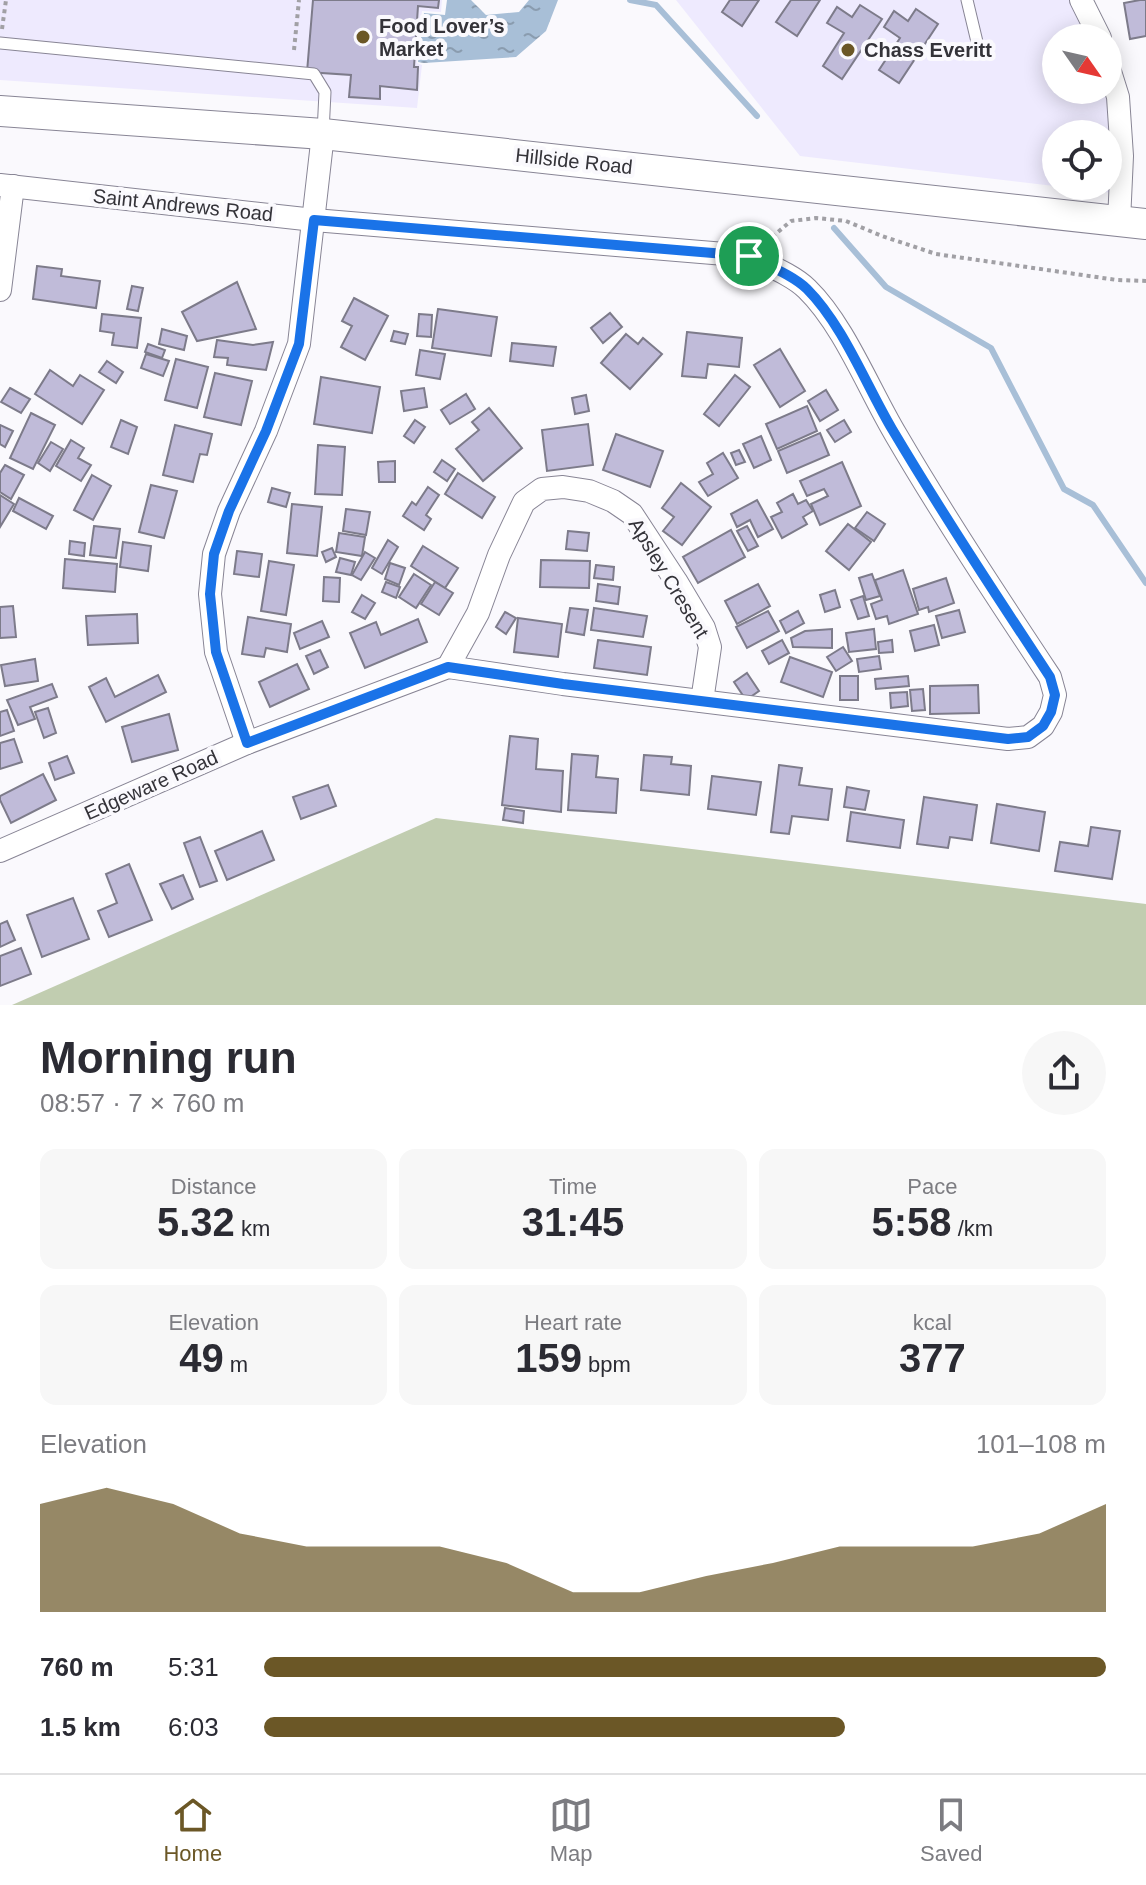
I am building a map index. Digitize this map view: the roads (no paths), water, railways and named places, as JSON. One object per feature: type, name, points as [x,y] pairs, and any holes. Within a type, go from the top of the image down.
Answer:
[{"type":"street","points":[[1081,0],[1093,24]]},
{"type":"street","points":[[1118,104],[1122,156],[1133,222]]},
{"type":"street","name":"Hillside Road","points":[[0,111],[323,134],[1133,222]]},
{"type":"street","points":[[247,743],[216,652],[210,594],[214,554],[299,344],[323,134]]},
{"type":"street","points":[[0,290],[6,185]]},
{"type":"street","name":"Saint Andrews Road","points":[[6,185],[314,220],[749,256],[775,268],[806,287],[835,324],[934,500],[1050,677],[1055,695],[1051,712],[1043,726],[1028,737],[1008,739]]},
{"type":"street","name":"Apsley Cresent","points":[[448,667],[478,613],[499,555],[524,502],[542,489],[563,487],[589,491],[613,501],[632,514],[676,581],[704,628],[710,647],[702,701]]},
{"type":"street","name":"Edgeware Road","points":[[0,851],[247,743],[448,667],[1008,739]]},
{"type":"lane","points":[[967,0],[978,46]]},
{"type":"lane","points":[[0,42],[314,74],[325,92],[323,134]]},
{"type":"water","points":[[447,0],[471,0],[486,15],[519,12],[529,0],[558,0],[546,31],[516,57],[418,62],[424,13],[445,15]]},
{"type":"waterway","points":[[630,0],[656,5],[757,116]]},
{"type":"waterway","points":[[834,228],[886,287],[991,348],[1064,489],[1093,505],[1146,583]]},
{"type":"place","name":"Food Lover’s Market","points":[[363,37]]},
{"type":"place","name":"Chass Everitt","points":[[848,50]]}]
